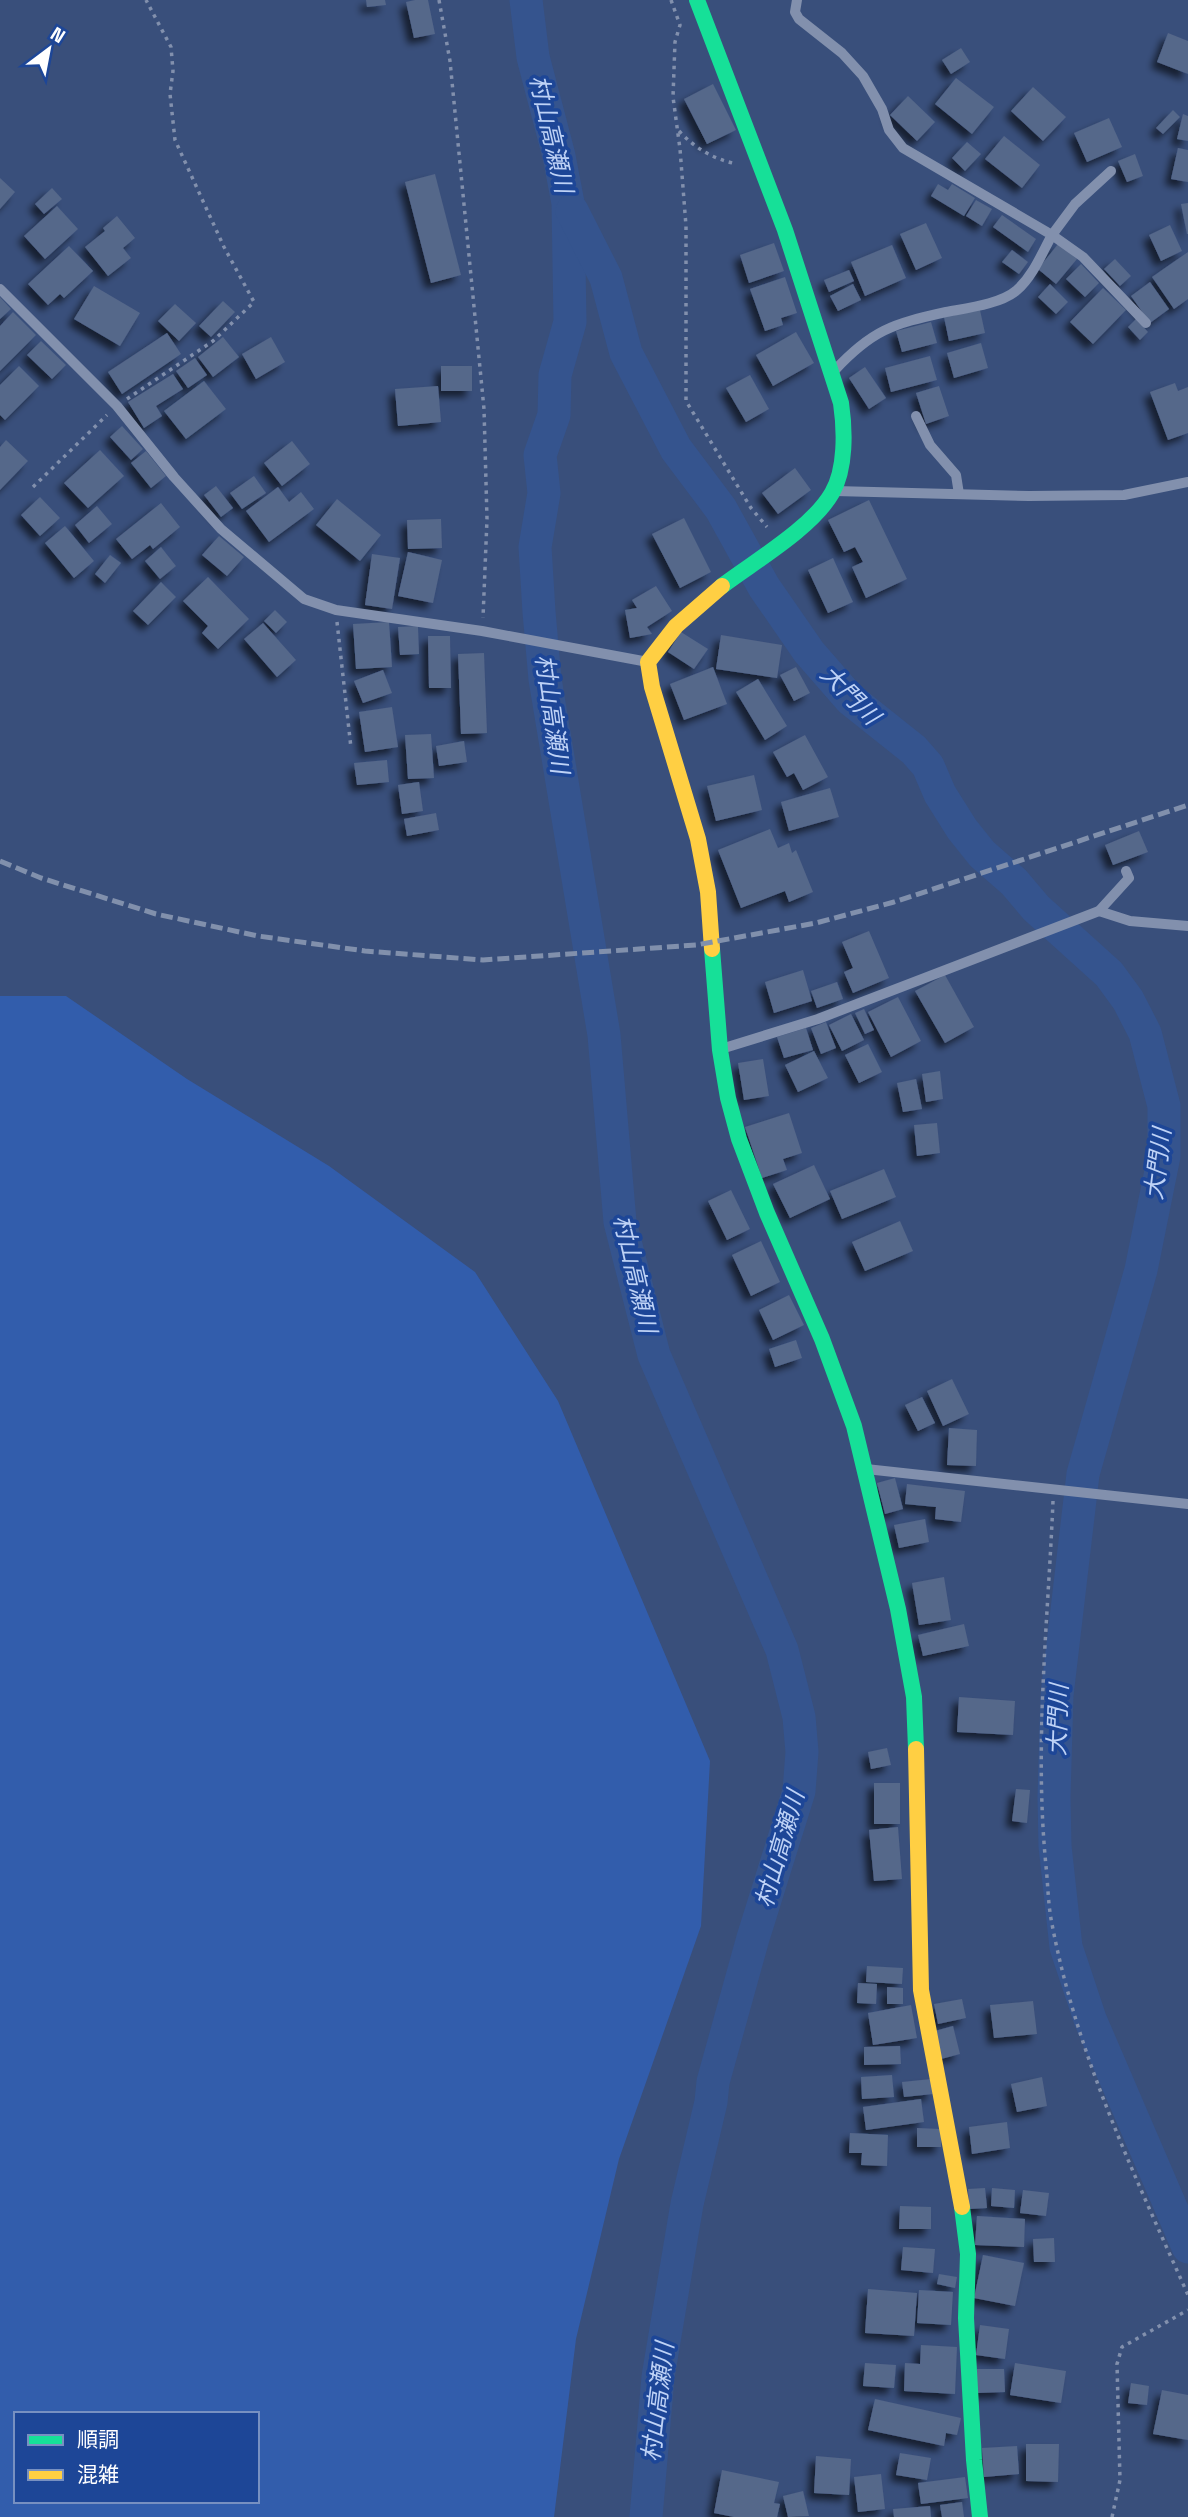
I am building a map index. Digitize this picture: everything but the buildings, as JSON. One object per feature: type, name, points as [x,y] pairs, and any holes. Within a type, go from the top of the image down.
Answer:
[{"type":"street","points":[[697,0],[785,230],[844,417],[842,452],[834,491],[808,521],[677,625],[648,662],[652,687],[698,839],[708,892],[720,1050],[728,1098],[739,1139],[766,1213],[822,1339],[854,1426],[898,1609],[914,1697],[920,1990],[958,2176],[968,2254],[966,2319],[980,2517]]},
{"type":"lane","points":[[797,0],[795,12],[799,19],[842,53],[863,76],[882,109],[889,130],[903,148],[1052,235],[1083,257],[1146,323]]},
{"type":"lane","points":[[831,374],[856,347],[897,324],[979,307],[1017,291],[1075,204],[1111,171]]},
{"type":"lane","points":[[0,289],[117,406],[174,477],[221,529],[304,599],[336,610],[482,631],[648,662]]},
{"type":"lane","points":[[916,416],[930,446],[956,475],[959,494]]},
{"type":"lane","points":[[834,491],[1124,495],[1188,482]]},
{"type":"lane","points":[[720,1050],[818,1019],[1099,911],[1129,878],[1126,871]]},
{"type":"lane","points":[[1099,911],[1130,921],[1188,926]]},
{"type":"lane","points":[[866,1469],[1188,1504]]},
{"type":"path","points":[[33,487],[117,406],[213,341],[254,302],[224,247],[175,140],[170,94],[173,72],[171,47],[146,0]]},
{"type":"path","points":[[439,0],[450,61],[484,409],[487,519],[482,631]]},
{"type":"path","points":[[671,0],[680,25],[676,43],[673,97],[685,226],[686,401],[751,509],[781,542]]},
{"type":"path","points":[[677,129],[693,146],[717,160],[761,170]]},
{"type":"path","points":[[336,610],[351,748]]},
{"type":"path","points":[[1059,1491],[1041,1712],[1041,1818],[1051,1922],[1070,2005],[1109,2119],[1186,2285],[1188,2295]]},
{"type":"path","points":[[1112,2517],[1120,2480],[1121,2427],[1117,2364],[1122,2347],[1188,2310]]},
{"type":"shaded area","points":[[0,996],[66,996],[187,1079],[329,1166],[475,1272],[558,1401],[710,1761],[701,1926],[619,2159],[576,2339],[554,2517],[0,2517]]},
{"type":"waterway","name":"村山高瀬川","points":[[526,0],[533,57],[559,156],[568,203],[570,322],[555,375],[554,415],[540,455],[544,493],[535,547],[539,612],[545,679],[604,1035],[620,1222],[654,1355],[782,1650],[799,1717],[802,1752],[799,1791],[753,1938],[713,2082],[711,2102],[687,2204],[658,2377],[646,2517]]},
{"type":"waterway","name":"大門川","points":[[572,211],[606,278],[626,353],[676,449],[721,509],[764,587],[809,652],[850,699],[914,750],[928,766],[940,794],[962,829],[982,854],[1014,882],[1036,908],[1109,974],[1128,1000],[1145,1033],[1164,1106],[1164,1156],[1141,1270],[1083,1474],[1057,1695],[1055,1846],[1066,1947],[1090,2019],[1188,2247]]},
{"type":"railway","points":[[0,861],[41,878],[156,914],[258,936],[365,951],[483,960],[696,945],[816,923],[894,902],[1188,805]]},
{"type":"traffic: fast","points":[[697,0],[785,230],[841,403],[843,425],[840,473],[823,506],[797,531],[722,586]]},
{"type":"traffic: fast","points":[[712,949],[720,1050],[728,1098],[739,1139],[767,1213],[822,1339],[854,1426],[898,1609],[914,1697],[916,1749]]},
{"type":"traffic: fast","points":[[962,2207],[968,2254],[966,2318],[980,2517]]},
{"type":"traffic: slow","points":[[712,949],[708,892],[698,839],[652,687],[648,662],[676,626],[722,586]]},
{"type":"traffic: slow","points":[[916,1749],[921,1990],[962,2207]]}]
